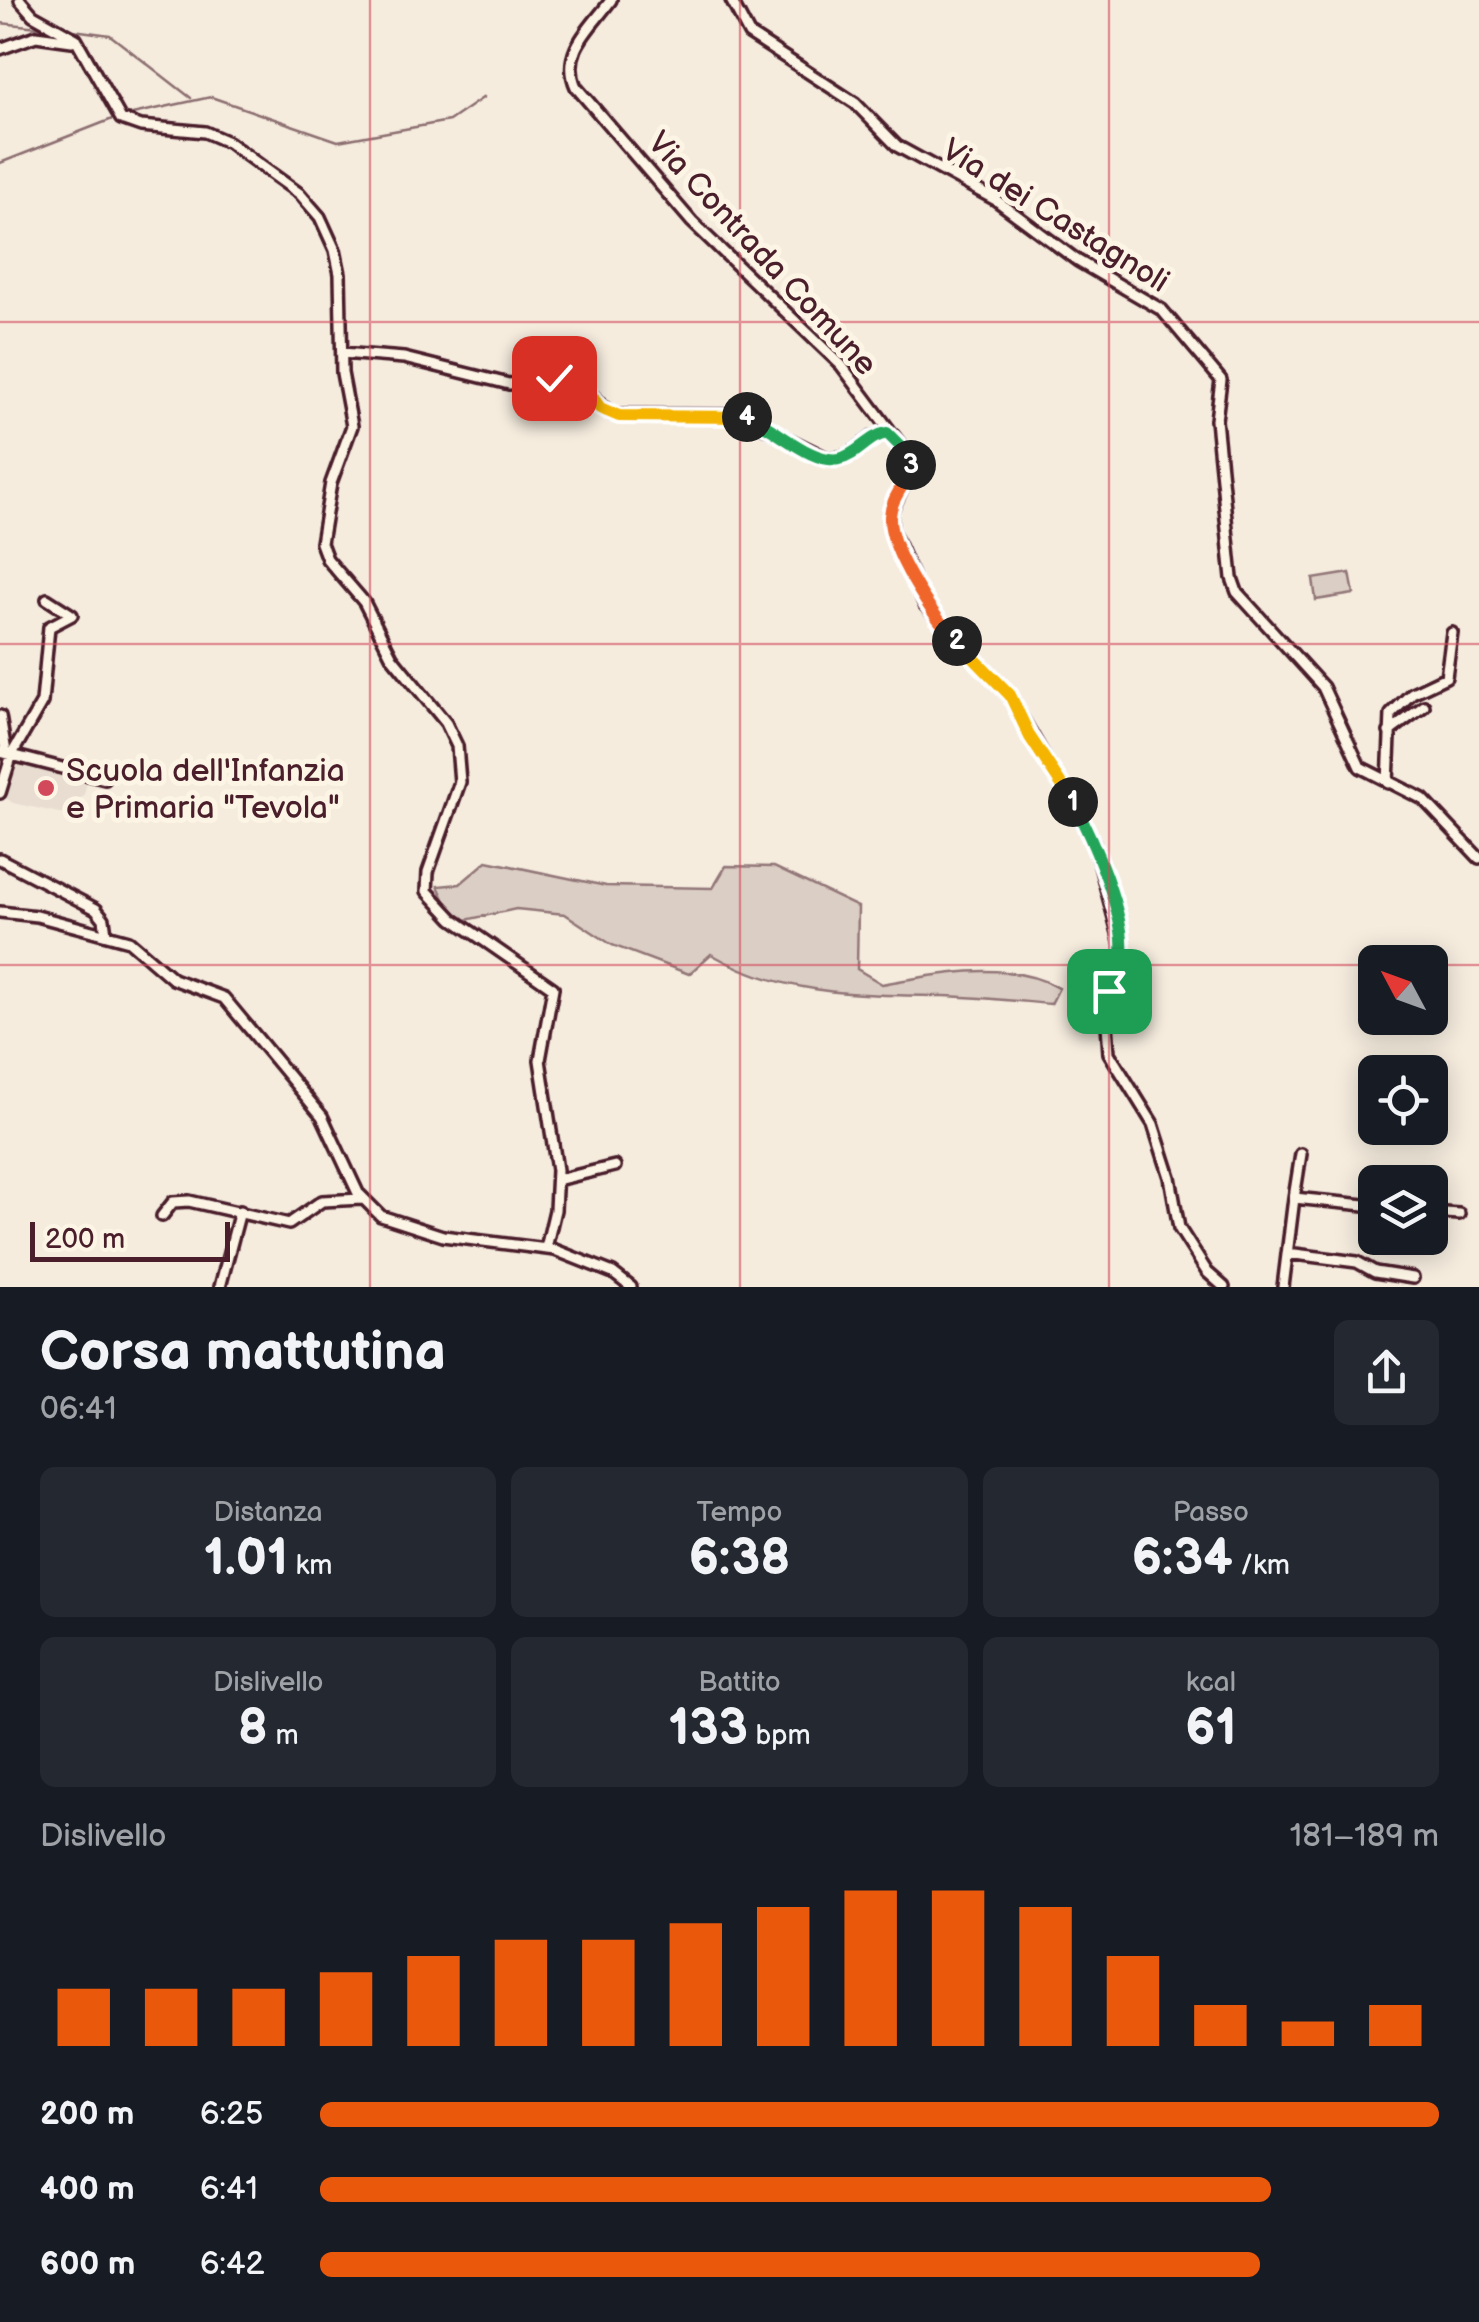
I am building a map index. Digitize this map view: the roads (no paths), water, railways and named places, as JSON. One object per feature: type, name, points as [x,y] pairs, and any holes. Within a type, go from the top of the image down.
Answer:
[{"type":"street","points":[[20,0],[32,16],[79,44],[123,121],[223,139],[268,168],[314,208],[340,268],[342,353],[352,426],[329,488],[323,551],[360,596],[392,656],[446,722],[458,751],[460,784],[428,872],[427,891],[453,919],[553,988],[540,1060],[558,1180],[546,1248]]},
{"type":"street","name":"Via Contrada Comune","points":[[611,0],[575,48],[571,70],[578,90],[692,222],[836,360],[911,461],[890,518],[922,601],[1010,695],[1098,852],[1122,948],[1106,1010],[1109,1053],[1153,1124],[1170,1177],[1179,1228],[1209,1274],[1224,1287]]},
{"type":"street","name":"Via dei Castagnoli","points":[[731,0],[750,34],[854,103],[897,146],[996,200],[1081,263],[1160,308],[1219,374],[1216,424],[1234,587],[1323,687],[1359,766],[1426,801],[1479,858]]},
{"type":"street","points":[[0,48],[38,36],[79,44]]},
{"type":"street","points":[[342,353],[404,358],[509,384],[575,377],[610,414],[738,415],[827,458],[844,457],[872,437],[887,433]]},
{"type":"street","points":[[6,753],[42,698],[48,628],[72,614],[46,599]]},
{"type":"street","points":[[1388,782],[1391,714],[1408,696],[1448,675],[1452,633]]},
{"type":"street","points":[[1389,732],[1424,706]]},
{"type":"street","points":[[0,716],[6,753],[0,794]]},
{"type":"street","points":[[6,753],[106,779]]},
{"type":"street","points":[[0,859],[96,909],[104,918],[106,934]]},
{"type":"street","points":[[0,912],[32,915],[138,945],[173,980],[228,1002],[324,1120],[362,1199],[384,1218],[432,1233],[546,1248],[609,1271],[631,1287]]},
{"type":"street","points":[[1283,1287],[1301,1154]]},
{"type":"street","points":[[558,1180],[615,1166]]},
{"type":"street","points":[[1294,1198],[1358,1204]]},
{"type":"street","points":[[162,1216],[179,1201],[289,1224],[322,1201],[362,1199]]},
{"type":"street","points":[[220,1287],[240,1212]]},
{"type":"street","points":[[1448,1213],[1459,1214]]},
{"type":"street","points":[[1287,1254],[1358,1262],[1372,1272],[1413,1278]]},
{"type":"waterway","points":[[0,23],[48,28]]},
{"type":"waterway","points":[[66,29],[110,35],[191,98]]},
{"type":"waterway","points":[[123,116],[211,97],[338,141],[449,121],[484,97]]},
{"type":"waterway","points":[[0,163],[115,118]]},
{"type":"place","name":"Scuola dell'Infanzia e Primaria \"Tevola\"","points":[[46,788]]}]
